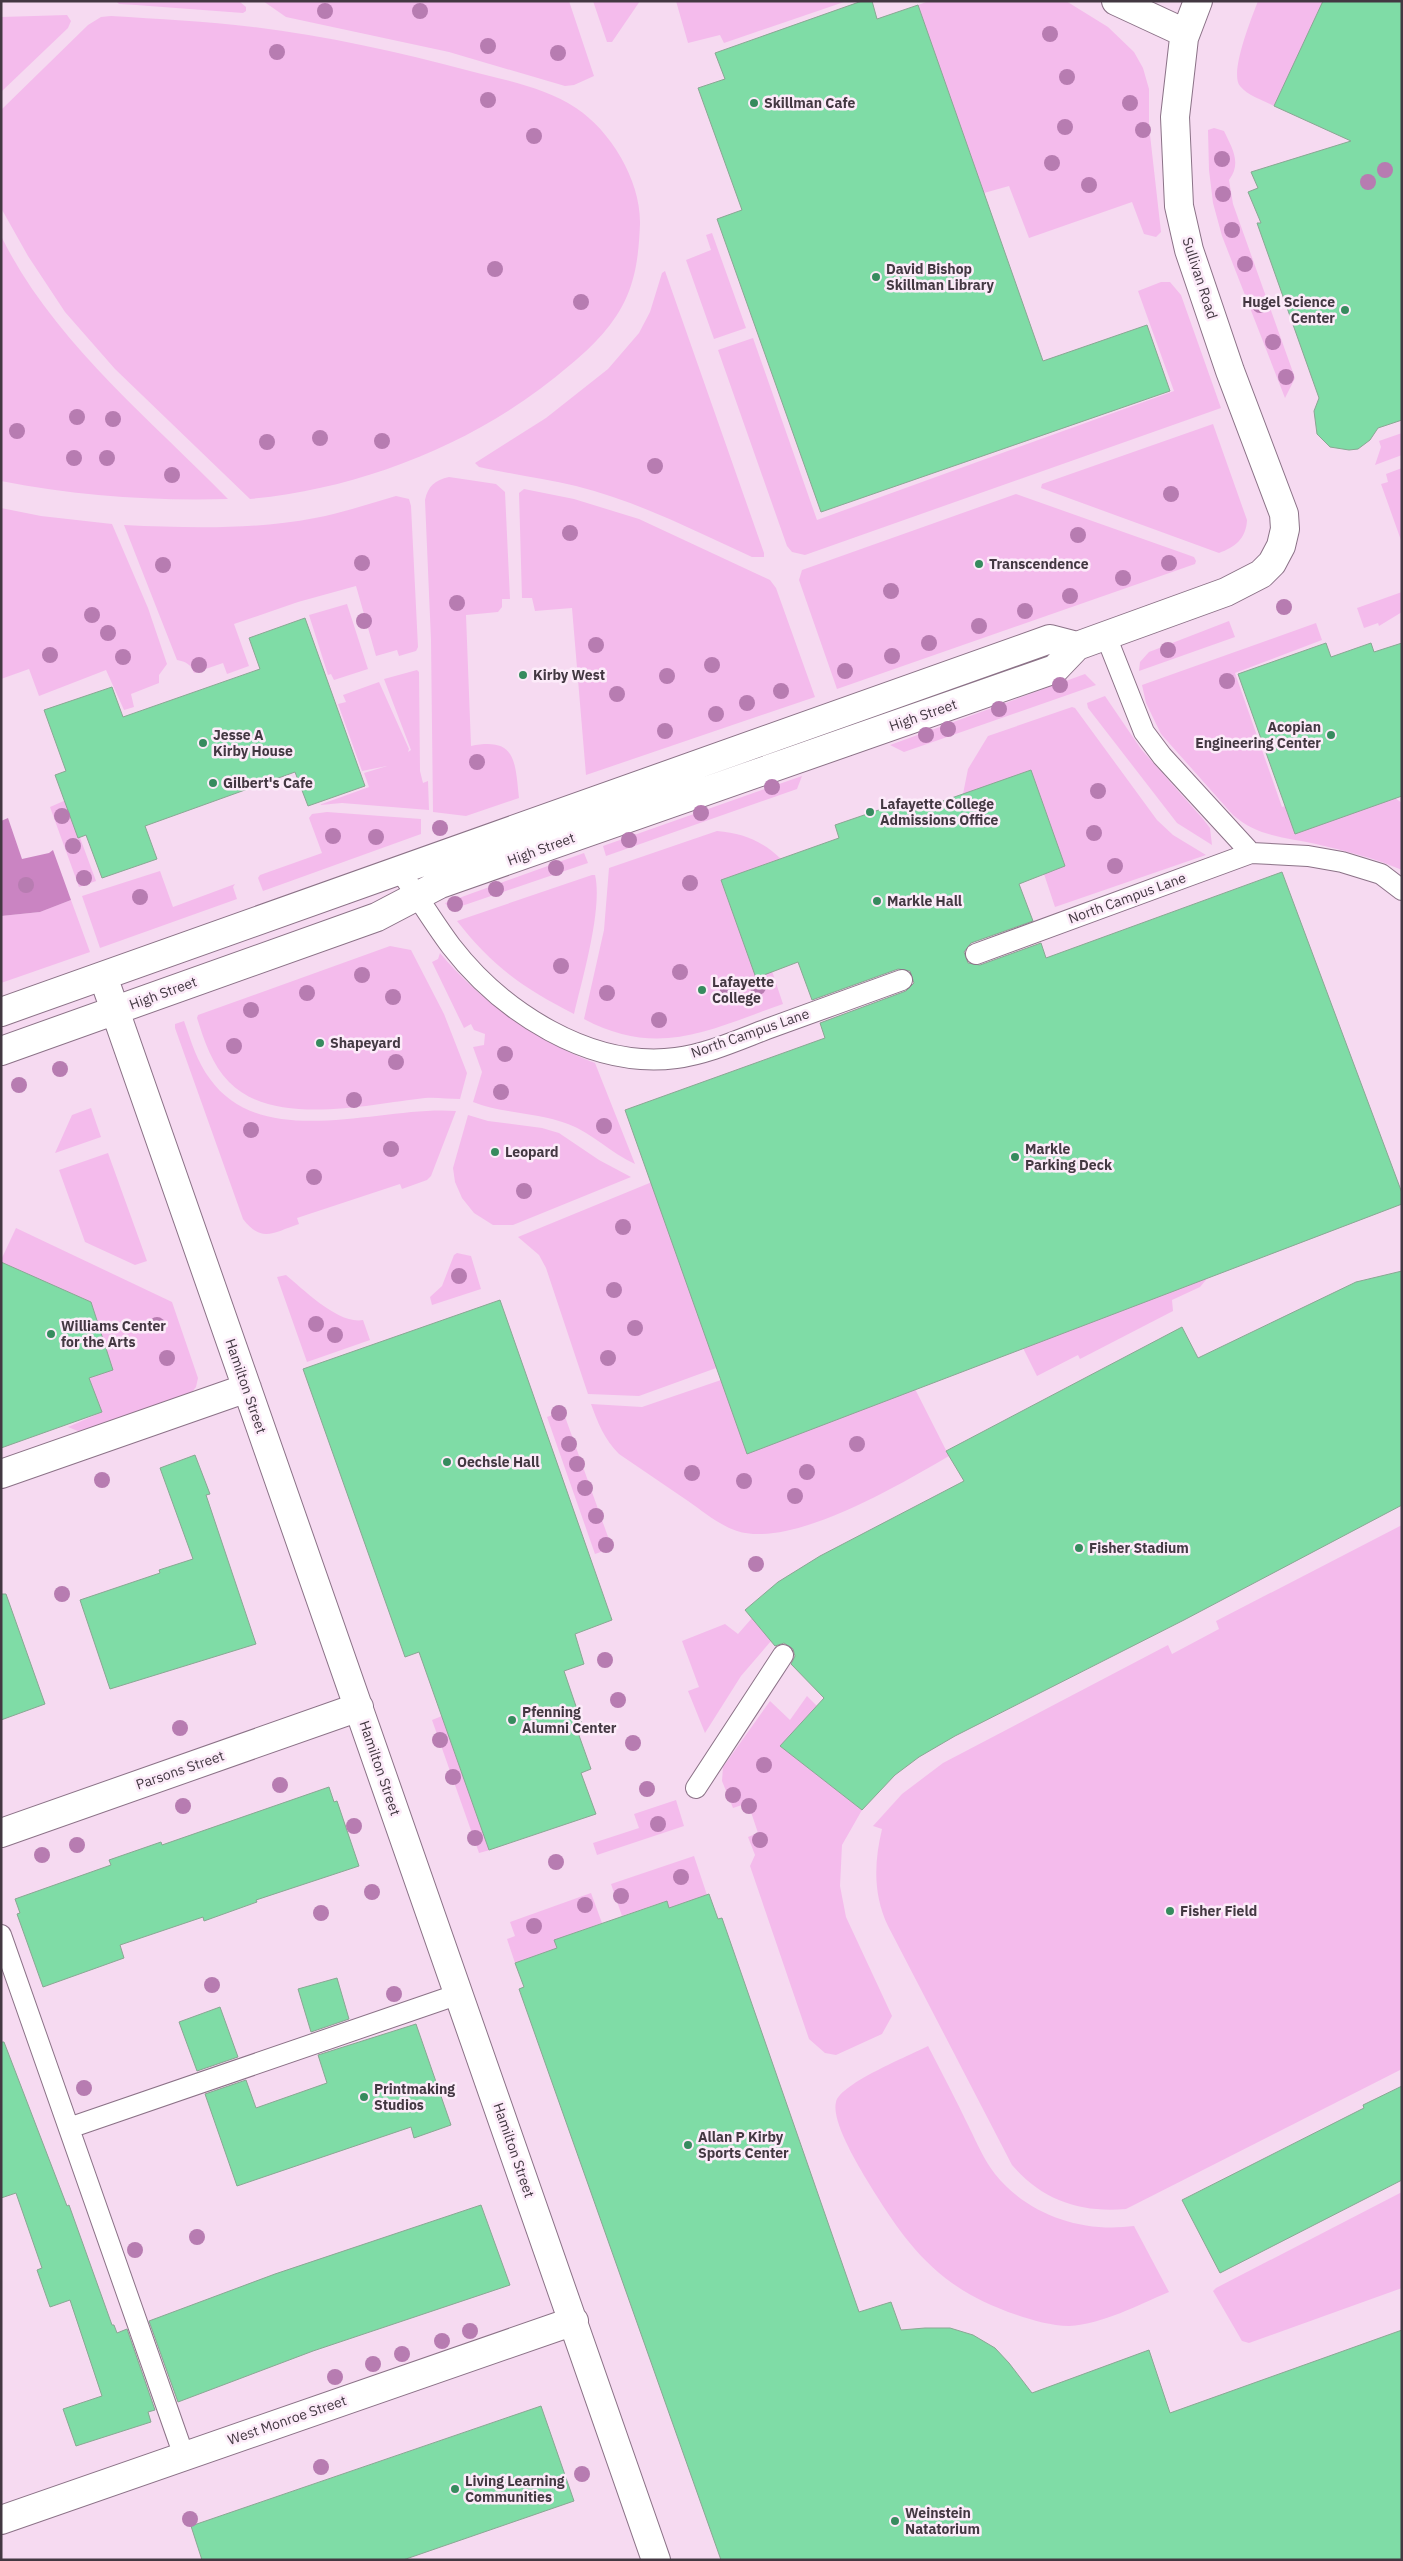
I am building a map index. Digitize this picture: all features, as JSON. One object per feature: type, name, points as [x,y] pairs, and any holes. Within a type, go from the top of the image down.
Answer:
[{"type":"street","points":[[1116,1],[1186,33]]},
{"type":"street","name":"Sullivan Road","points":[[1198,1],[1186,33],[1174,124],[1179,206],[1190,250],[1230,371],[1280,501],[1285,529],[1280,546]]},
{"type":"street","name":"High Street","points":[[1,1051],[377,917],[440,884],[1056,669],[1077,646],[1246,583],[1272,563],[1280,546]]},
{"type":"street","name":"High Street","points":[[1,1012],[1050,638],[1077,646]]},
{"type":"street","name":"Hamilton Street","points":[[103,976],[460,1994],[656,2560]]},
{"type":"street","points":[[1,1474],[247,1388]]},
{"type":"street","name":"Parsons Street","points":[[1,1832],[359,1707]]},
{"type":"street","name":"West Monroe Street","points":[[1,2520],[574,2321]]},
{"type":"lane","points":[[1106,636],[1144,732],[1162,756],[1252,853]]},
{"type":"lane","name":"North Campus Lane","points":[[976,954],[1252,853],[1308,856],[1342,862],[1381,874],[1402,890]]},
{"type":"lane","name":"North Campus Lane","points":[[400,871],[451,946],[472,969],[513,1006],[547,1028],[572,1040],[596,1051],[619,1056],[647,1060],[677,1058],[716,1048],[902,980]]},
{"type":"lane","points":[[696,1788],[784,1656]]},
{"type":"lane","points":[[1,1935],[184,2456]]},
{"type":"lane","points":[[69,2128],[460,1994]]},
{"type":"shaded area","points":[[116,1],[239,1],[246,7],[246,11],[243,13],[119,4]]},
{"type":"shaded area","points":[[263,1],[569,1],[594,76],[574,85],[565,86],[449,52],[286,17]]},
{"type":"shaded area","points":[[593,1],[640,1],[612,42],[607,42]]},
{"type":"shaded area","points":[[676,1],[847,1],[724,43],[720,35],[688,43]]},
{"type":"shaded area","points":[[929,1],[1066,1],[1108,27],[1134,52],[1143,68],[1149,89],[1149,126],[1161,232],[1156,237],[1144,234],[1132,202],[1029,238],[1009,186],[984,193],[918,5]]},
{"type":"shaded area","points":[[1258,1],[1323,1],[1274,106],[1247,92],[1240,86],[1237,79],[1239,58]]},
{"type":"shaded area","points":[[67,15],[71,21],[68,28],[1,92],[1,17]]},
{"type":"shaded area","points":[[111,16],[235,25],[362,45],[511,81],[564,101],[589,118],[612,143],[622,158],[635,191],[640,224],[638,251],[633,278],[622,306],[603,334],[570,365],[536,392],[460,438],[379,472],[293,493],[250,499],[115,369],[65,312],[28,256],[1,208],[1,110],[88,25],[101,17]]},
{"type":"shaded area","points":[[1214,128],[1224,131],[1233,149],[1235,168],[1229,180],[1233,204],[1295,378],[1285,398],[1222,236],[1213,203],[1209,170],[1208,130]]},
{"type":"shaded area","points":[[712,233],[746,328],[714,339],[686,260],[711,250],[706,235]]},
{"type":"shaded area","points":[[1,236],[22,274],[47,310],[75,344],[104,376],[228,499],[171,499],[86,494],[1,481]]},
{"type":"shaded area","points":[[665,271],[764,557],[752,557],[666,517],[599,492],[479,467],[475,463],[546,418],[608,369],[639,333],[650,312],[662,273]]},
{"type":"shaded area","points":[[1161,282],[1170,282],[1181,295],[1221,408],[805,555],[792,552],[787,546],[718,350],[753,338],[817,520],[1174,391],[1138,291]]},
{"type":"shaded area","points":[[1213,424],[1247,520],[1246,527],[1239,541],[1219,553],[1041,488],[1042,484]]},
{"type":"shaded area","points":[[1402,433],[1402,455],[1375,465],[1381,447],[1379,441]]},
{"type":"shaded area","points":[[1402,468],[1402,543],[1381,484],[1388,482],[1386,474]]},
{"type":"shaded area","points":[[449,477],[496,484],[505,492],[510,599],[502,599],[502,607],[498,612],[466,615],[471,746],[486,744],[497,745],[505,749],[514,763],[519,798],[466,816],[433,812],[431,640],[425,500],[433,484]]},
{"type":"shaded area","points":[[524,489],[574,499],[639,519],[770,580],[776,588],[815,697],[586,775],[572,608],[535,611],[532,598],[522,598],[519,493]]},
{"type":"shaded area","points":[[1016,494],[1194,557],[1195,564],[837,689],[799,580],[802,570]]},
{"type":"shaded area","points":[[396,496],[409,499],[411,506],[418,647],[416,651],[399,656],[397,650],[376,656],[356,586],[298,602],[234,624],[249,666],[227,674],[223,663],[194,673],[188,664],[177,660],[124,525],[196,527],[268,525],[325,516]]},
{"type":"shaded area","points":[[1,508],[41,516],[112,524],[148,608],[167,664],[159,675],[159,683],[131,694],[134,707],[124,710],[106,670],[39,696],[29,669],[1,679]]},
{"type":"shaded area","points":[[1402,592],[1402,612],[1379,626],[1378,623],[1364,628],[1357,608]]},
{"type":"shaded area","points":[[347,604],[368,669],[334,680],[331,674],[328,675],[309,615]]},
{"type":"shaded area","points":[[1229,621],[1235,637],[1139,671],[1140,662],[1149,652]]},
{"type":"shaded area","points":[[1316,623],[1322,640],[1235,673],[1282,807],[1285,806],[1295,833],[1395,798],[1402,803],[1402,870],[1349,852],[1262,832],[1242,822],[1233,815],[1161,734],[1146,703],[1142,685]]},
{"type":"shaded area","points":[[417,670],[419,672],[420,771],[423,783],[428,781],[429,810],[342,803],[319,805],[369,787],[364,773],[387,766],[362,771],[338,704],[346,702],[343,695],[379,682],[409,749],[408,752],[411,750],[384,679]]},
{"type":"shaded area","points":[[1085,674],[1096,685],[904,752],[890,745]]},
{"type":"shaded area","points":[[1105,696],[1141,749],[1210,828],[1212,845],[1177,823],[1088,708],[1087,703]]},
{"type":"shaded area","points":[[1072,707],[1075,708],[1157,820],[1173,835],[1206,855],[1055,907],[1044,874],[1065,866],[1031,770],[963,794],[968,769],[988,736]]},
{"type":"shaded area","points":[[802,776],[797,789],[606,856],[603,846]]},
{"type":"shaded area","points":[[66,800],[96,881],[79,887],[50,807]]},
{"type":"shaded area","points":[[327,812],[421,819],[421,834],[263,891],[258,878],[260,875],[322,853],[309,818],[312,814]]},
{"type":"shaded area","points":[[8,818],[22,859],[49,853],[53,850],[71,900],[40,912],[1,916],[1,821]]},
{"type":"shaded area","points":[[717,831],[752,839],[767,847],[781,859],[721,881],[756,977],[772,971],[783,1004],[708,1030],[685,1036],[661,1038],[637,1037],[611,1031],[584,1019],[604,930],[609,868]]},
{"type":"shaded area","points":[[584,853],[588,863],[450,910],[445,903]]},
{"type":"shaded area","points":[[160,871],[173,907],[235,884],[233,887],[237,899],[100,948],[82,896]]},
{"type":"shaded area","points":[[595,875],[597,889],[594,925],[574,1014],[539,995],[496,964],[457,921]]},
{"type":"shaded area","points":[[71,900],[90,952],[1,983],[1,916],[40,912]]},
{"type":"shaded area","points":[[390,946],[411,950],[444,1014],[467,1073],[460,1099],[425,1098],[350,1108],[296,1109],[271,1105],[248,1096],[229,1082],[223,1075],[213,1060],[197,1018],[198,1015]]},
{"type":"shaded area","points":[[440,953],[474,988],[511,1018],[551,1043],[595,1063],[635,1164],[585,1132],[568,1124],[473,1102],[482,1072],[473,1047],[484,1045],[485,1034],[474,1030],[471,1024],[464,1028],[432,962],[438,959]]},
{"type":"shaded area","points":[[184,1021],[198,1058],[210,1079],[233,1101],[260,1114],[292,1120],[325,1120],[426,1111],[456,1111],[431,1176],[427,1180],[402,1189],[400,1184],[297,1218],[299,1224],[275,1233],[262,1234],[256,1231],[243,1219],[175,1028],[175,1024]]},
{"type":"shaded area","points":[[91,1108],[101,1137],[55,1153],[72,1115]]},
{"type":"shaded area","points":[[468,1115],[488,1121],[542,1128],[559,1133],[599,1160],[631,1177],[513,1225],[493,1225],[474,1213],[462,1198],[455,1182],[453,1168]]},
{"type":"shaded area","points":[[108,1153],[147,1261],[135,1265],[85,1242],[59,1170]]},
{"type":"shaded area","points":[[652,1182],[719,1367],[639,1396],[588,1394],[546,1268],[539,1255],[518,1237]]},
{"type":"shaded area","points":[[16,1228],[172,1302],[198,1378],[196,1387],[191,1393],[83,1433],[68,1427],[102,1412],[89,1378],[111,1365],[91,1302],[21,1271],[1,1265],[1,1260]]},
{"type":"shaded area","points":[[457,1253],[471,1256],[481,1289],[432,1305],[430,1297],[442,1286],[454,1255]]},
{"type":"shaded area","points":[[286,1275],[333,1312],[353,1320],[363,1320],[370,1340],[307,1362],[277,1277]]},
{"type":"shaded area","points":[[1210,1275],[1200,1287],[1172,1300],[1173,1311],[1080,1359],[1078,1355],[1037,1376],[1022,1346]]},
{"type":"shaded area","points":[[724,1379],[914,1387],[949,1456],[875,1497],[816,1523],[787,1531],[760,1534],[737,1531],[712,1518],[619,1454],[605,1437],[591,1404],[642,1407]]},
{"type":"shaded area","points":[[563,1411],[612,1548],[595,1554],[547,1417]]},
{"type":"shaded area","name":"Fisher Field","points":[[1402,1525],[1402,2069],[1126,2209],[1093,2209],[1063,2202],[1049,2195],[1036,2187],[1012,2165],[888,1926],[877,1890],[876,1878],[877,1854],[882,1829],[873,1826],[902,1794],[943,1763],[1168,1645],[1172,1654],[1219,1629],[1216,1621]]},
{"type":"shaded area","points":[[752,1618],[771,1641],[741,1676],[705,1733],[688,1691],[699,1687],[682,1641],[725,1624],[738,1634]]},
{"type":"shaded area","points":[[807,1696],[817,1706],[780,1746],[862,1810],[842,1845],[840,1886],[846,1917],[892,2016],[882,2034],[836,2055],[825,2053],[809,2039],[750,1866],[755,1855],[748,1837],[758,1833],[748,1803],[733,1808],[722,1781],[723,1767],[770,1701],[790,1720]]},
{"type":"shaded area","points":[[442,1716],[490,1850],[479,1853],[432,1720]]},
{"type":"shaded area","points":[[676,1800],[684,1826],[597,1855],[593,1843],[639,1828],[634,1814]]},
{"type":"shaded area","points":[[694,1856],[707,1895],[669,1908],[666,1901],[622,1916],[611,1884]]},
{"type":"shaded area","points":[[591,1893],[602,1923],[555,1940],[557,1948],[515,1963],[507,1939],[515,1936],[510,1922]]},
{"type":"shaded area","points":[[928,2046],[984,2157],[995,2174],[1008,2188],[1023,2200],[1057,2218],[1095,2227],[1134,2226],[1169,2292],[1095,2322],[1069,2326],[1056,2325],[1023,2317],[990,2305],[967,2293],[929,2264],[898,2227],[868,2182],[846,2143],[837,2120],[836,2110],[836,2102],[850,2087],[877,2071]]},
{"type":"shaded area","points":[[1402,2192],[1402,2288],[1249,2343],[1242,2341],[1213,2291],[1216,2288]]},
{"type":"building","name":"David Bishop Skillman Library","points":[[862,1],[872,1],[877,19],[918,5],[1043,361],[1147,325],[1170,391],[821,512],[717,219],[742,210],[698,88],[725,79],[715,53]]},
{"type":"building","points":[[1323,1],[1402,1],[1402,420],[1378,428],[1370,440],[1358,449],[1349,450],[1330,447],[1317,434],[1314,411],[1319,398],[1257,223],[1261,223],[1248,192],[1258,188],[1251,172],[1351,141],[1274,106]]},
{"type":"building","name":"Jesse A Kirby House","points":[[305,618],[365,786],[308,806],[295,772],[145,826],[157,859],[102,878],[86,835],[78,838],[55,775],[66,771],[44,710],[112,687],[123,717],[260,669],[249,638]]},
{"type":"building","name":"Acopian Engineering Center","points":[[1326,643],[1331,657],[1371,643],[1374,652],[1402,643],[1402,796],[1295,834],[1238,674]]},
{"type":"building","name":"Markle Parking Deck","points":[[1031,770],[1065,866],[1019,884],[1033,921],[971,943],[964,952],[968,963],[980,965],[1041,943],[1046,958],[1282,872],[1402,1193],[1402,1204],[747,1454],[625,1110],[825,1038],[820,1023],[906,991],[914,983],[910,971],[898,969],[812,1000],[798,962],[756,978],[721,880],[839,838],[835,825],[905,801],[909,813]]},
{"type":"building","name":"Williams Center for the Arts","points":[[1,1262],[91,1302],[113,1370],[89,1378],[102,1412],[1,1448]]},
{"type":"building","name":"Fisher Stadium","points":[[1402,1271],[1402,1505],[1184,1620],[955,1736],[919,1757],[895,1775],[862,1810],[780,1746],[824,1698],[791,1664],[795,1656],[793,1649],[784,1643],[775,1646],[745,1610],[778,1582],[820,1556],[964,1481],[946,1451],[1182,1327],[1198,1358],[1356,1282]]},
{"type":"building","name":"Oechsle Hall","points":[[500,1300],[612,1620],[575,1634],[584,1664],[564,1671],[582,1724],[576,1727],[591,1769],[581,1773],[596,1814],[489,1850],[419,1652],[405,1657],[303,1369]]},
{"type":"building","points":[[195,1455],[210,1494],[206,1495],[256,1644],[110,1689],[80,1600],[160,1573],[159,1570],[193,1559],[160,1468]]},
{"type":"building","points":[[1,1594],[6,1594],[45,1704],[1,1720]]},
{"type":"building","points":[[329,1787],[334,1802],[337,1801],[359,1866],[256,1900],[257,1902],[204,1921],[203,1917],[120,1945],[124,1958],[43,1987],[17,1914],[20,1913],[15,1899],[111,1865],[109,1860],[161,1842],[162,1845]]},
{"type":"building","name":"Allan P Kirby Sports Center","points":[[709,1894],[718,1919],[722,1918],[859,2312],[891,2302],[901,2330],[950,2328],[973,2335],[995,2348],[1032,2393],[1149,2350],[1170,2413],[1402,2330],[1402,2560],[721,2560],[519,1989],[524,1987],[515,1963],[557,1948],[554,1940],[667,1901],[669,1908]]},
{"type":"building","points":[[337,1978],[349,2019],[311,2032],[298,1989]]},
{"type":"building","points":[[220,2007],[238,2057],[197,2071],[179,2022]]},
{"type":"building","name":"Printmaking Studios","points":[[416,2024],[451,2125],[414,2138],[411,2127],[237,2186],[205,2094],[246,2080],[256,2108],[327,2083],[318,2055]]},
{"type":"building","points":[[1,2042],[4,2042],[67,2206],[69,2205],[112,2325],[114,2325],[117,2333],[127,2329],[155,2410],[148,2412],[151,2422],[76,2446],[63,2409],[102,2396],[70,2300],[50,2307],[37,2270],[42,2268],[16,2193],[1,2198]]},
{"type":"building","points":[[1402,2086],[1402,2180],[1220,2273],[1182,2200],[1364,2108],[1363,2105]]},
{"type":"building","points":[[481,2205],[510,2285],[313,2351],[178,2402],[149,2321],[275,2274]]},
{"type":"building","points":[[541,2406],[574,2501],[403,2560],[202,2560],[191,2526]]},
{"type":"place","name":"Skillman Cafe","points":[[754,103]]},
{"type":"place","name":"David Bishop Skillman Library","points":[[876,277]]},
{"type":"place","name":"Hugel Science Center","points":[[1345,310]]},
{"type":"place","name":"Transcendence","points":[[979,564]]},
{"type":"place","name":"Kirby West","points":[[523,675]]},
{"type":"place","name":"Acopian Engineering Center","points":[[1331,735]]},
{"type":"place","name":"Jesse A Kirby House","points":[[203,743]]},
{"type":"place","name":"Gilbert's Cafe","points":[[213,783]]},
{"type":"place","name":"Lafayette College Admissions Office","points":[[870,812]]},
{"type":"place","name":"Markle Hall","points":[[877,901]]},
{"type":"place","name":"Lafayette College","points":[[702,990]]},
{"type":"place","name":"Shapeyard","points":[[320,1043]]},
{"type":"place","name":"Leopard","points":[[495,1152]]},
{"type":"place","name":"Markle Parking Deck","points":[[1015,1157]]},
{"type":"place","name":"Williams Center for the Arts","points":[[51,1334]]},
{"type":"place","name":"Oechsle Hall","points":[[447,1462]]},
{"type":"place","name":"Fisher Stadium","points":[[1079,1548]]},
{"type":"place","name":"Pfenning Alumni Center","points":[[512,1720]]},
{"type":"place","name":"Fisher Field","points":[[1170,1911]]},
{"type":"place","name":"Printmaking Studios","points":[[364,2097]]},
{"type":"place","name":"Allan P Kirby Sports Center","points":[[688,2145]]},
{"type":"place","name":"Living Learning Communities","points":[[455,2489]]},
{"type":"place","name":"Weinstein Natatorium","points":[[895,2521]]}]
